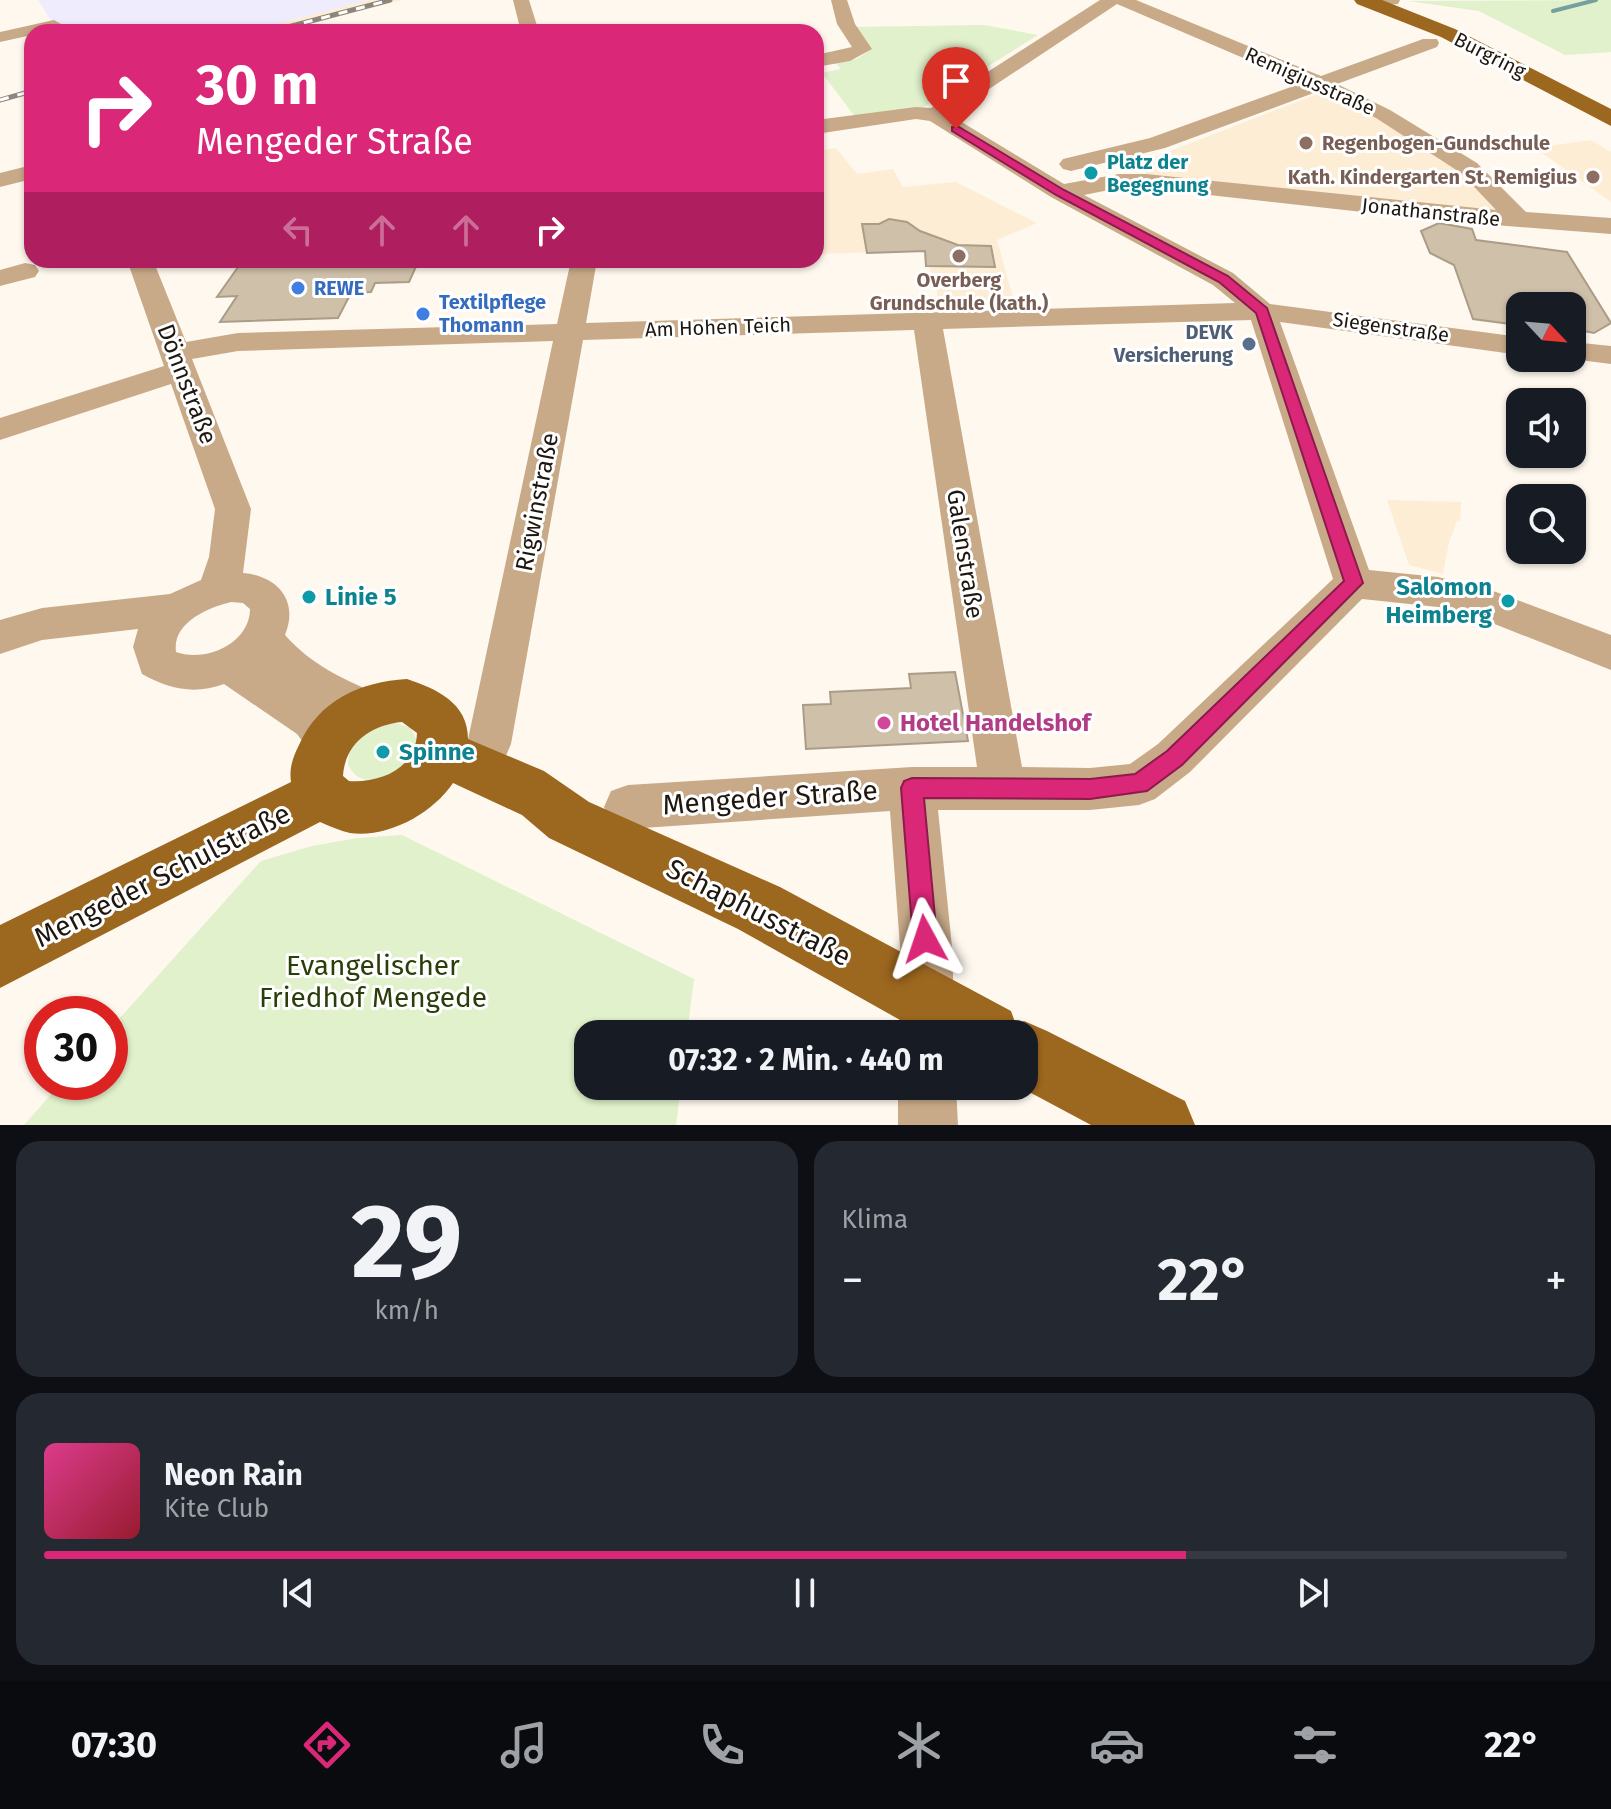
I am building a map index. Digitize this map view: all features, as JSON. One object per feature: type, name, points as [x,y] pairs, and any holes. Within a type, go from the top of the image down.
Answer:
[{"type":"main road","name":"Burgring","points":[[1377,1],[1448,33],[1611,119]]},
{"type":"main road","points":[[390,701],[422,704],[433,712],[441,723],[450,760],[405,796],[367,809],[334,803],[317,782],[316,768],[346,723],[390,701]]},
{"type":"main road","name":"Schaphusstraße","points":[[450,760],[539,824],[569,820],[759,908],[927,1018]]},
{"type":"main road","name":"Mengeder Schulstraße","points":[[0,957],[323,793]]},
{"type":"main road","points":[[1038,1061],[1161,1125]]},
{"type":"street","points":[[521,0],[528,24]]},
{"type":"street","points":[[824,60],[854,54],[861,51],[863,45],[846,24],[839,0]]},
{"type":"street","points":[[935,115],[1112,0]]},
{"type":"street","name":"Remigiusstraße","points":[[1121,0],[1317,82],[1383,114],[1469,168],[1519,220]]},
{"type":"street","points":[[0,37],[24,31]]},
{"type":"street","points":[[1029,174],[1157,143],[1430,43]]},
{"type":"street","points":[[824,126],[916,113],[935,115],[1060,192],[1223,279],[1262,311],[1354,583],[1438,592],[1496,608],[1611,653]]},
{"type":"street","points":[[0,180],[24,174]]},
{"type":"street","name":"Jonathanstraße","points":[[1060,192],[1119,181],[1146,181],[1519,220],[1611,226]]},
{"type":"street","name":"Dönnstraße","points":[[143,268],[233,509],[229,526],[235,589]]},
{"type":"street","name":"Rigwinstraße","points":[[450,760],[571,332],[583,268]]},
{"type":"street","name":"Am Hohen Teich","points":[[0,429],[179,361],[238,342],[1262,311]]},
{"type":"street","name":"Siegenstraße","points":[[1262,311],[1506,344]]},
{"type":"street","name":"Galenstraße","points":[[927,321],[1003,788]]},
{"type":"street","points":[[1586,352],[1611,355]]},
{"type":"street","name":"Mengeder Straße","points":[[628,807],[912,788],[1090,789],[1139,784],[1158,773],[1354,583]]},
{"type":"street","points":[[4,636],[29,640],[108,637],[165,625],[235,589],[264,594],[272,612],[263,636],[242,656],[211,671],[178,674],[157,662],[165,625]]},
{"type":"street","points":[[228,665],[313,720],[346,723],[341,699],[276,656],[263,636]]},
{"type":"street","name":"Mengeder Straße","points":[[912,788],[927,1018]]},
{"type":"street","points":[[927,1100],[928,1125]]},
{"type":"shaded area","points":[[38,0],[369,0],[277,24],[53,24]]},
{"type":"shaded area","points":[[369,0],[403,0],[311,24],[277,24]]},
{"type":"shaded area","name":"Regenbogen-Gundschule","points":[[1325,91],[1377,117],[1455,165],[1500,211],[1148,176],[1133,158],[1147,160]]},
{"type":"shaded area","name":"Kath. Kindergarten St. Remigius","points":[[1591,140],[1611,152],[1611,202],[1535,148]]},
{"type":"shaded area","points":[[836,148],[857,174],[893,169],[903,187],[956,182],[1037,223],[997,240],[1015,305],[941,308],[925,251],[824,254],[824,150]]},
{"type":"shaded area","points":[[1387,500],[1461,502],[1460,521],[1457,521],[1449,542],[1443,574],[1409,565]]},
{"type":"green space","points":[[1611,0],[1611,52],[1565,55],[1479,11],[1408,1]]},
{"type":"green space","points":[[984,25],[1038,35],[919,110],[856,118],[824,76],[824,73],[841,69],[835,62],[857,59],[869,51],[854,27]]},
{"type":"green space","points":[[393,722],[411,728],[418,743],[402,771],[371,780],[358,777],[348,764],[352,747],[369,731]]},
{"type":"green space","name":"Evangelischer Friedhof Mengede","points":[[402,835],[694,979],[689,1020],[574,1020],[574,1100],[679,1100],[676,1125],[24,1125],[46,1100],[128,1100],[128,1009],[261,861],[312,846]]},
{"type":"building","points":[[889,219],[907,222],[920,231],[958,245],[991,246],[995,267],[926,266],[925,251],[867,253],[862,224],[879,224]]},
{"type":"building","points":[[1439,223],[1472,229],[1476,240],[1567,252],[1611,323],[1594,333],[1586,331],[1586,292],[1506,292],[1506,323],[1473,319],[1454,265],[1430,253],[1421,231]]},
{"type":"building","name":"REWE","points":[[237,268],[415,268],[409,282],[375,283],[371,292],[351,293],[338,318],[220,322],[237,296],[217,297]]},
{"type":"building","name":"Hotel Handelshof","points":[[955,672],[968,741],[806,749],[803,705],[831,704],[830,692],[911,688],[909,674]]},
{"type":"waterway","points":[[1553,11],[1596,0]]},
{"type":"railway","points":[[299,24],[390,0]]},
{"type":"railway","points":[[0,100],[24,93]]},
{"type":"place","name":"Regenbogen-Gundschule","points":[[1306,143]]},
{"type":"place","name":"Platz der Begegnung","points":[[1091,173]]},
{"type":"place","name":"Kath. Kindergarten St. Remigius","points":[[1593,177]]},
{"type":"place","name":"Overberg Grundschule (kath.)","points":[[959,256]]},
{"type":"place","name":"REWE","points":[[298,288]]},
{"type":"place","name":"Textilpflege Thomann","points":[[423,314]]},
{"type":"place","name":"DEVK Versicherung","points":[[1249,344]]},
{"type":"place","name":"Linie 5","points":[[309,597]]},
{"type":"place","name":"Salomon Heimberg","points":[[1508,601]]},
{"type":"place","name":"Hotel Handelshof","points":[[884,723]]},
{"type":"place","name":"Spinne","points":[[383,752]]},
{"type":"route","points":[[925,939],[912,788],[1090,789],[1139,784],[1158,773],[1354,583],[1262,311],[1223,279],[1060,192],[956,129]]}]
